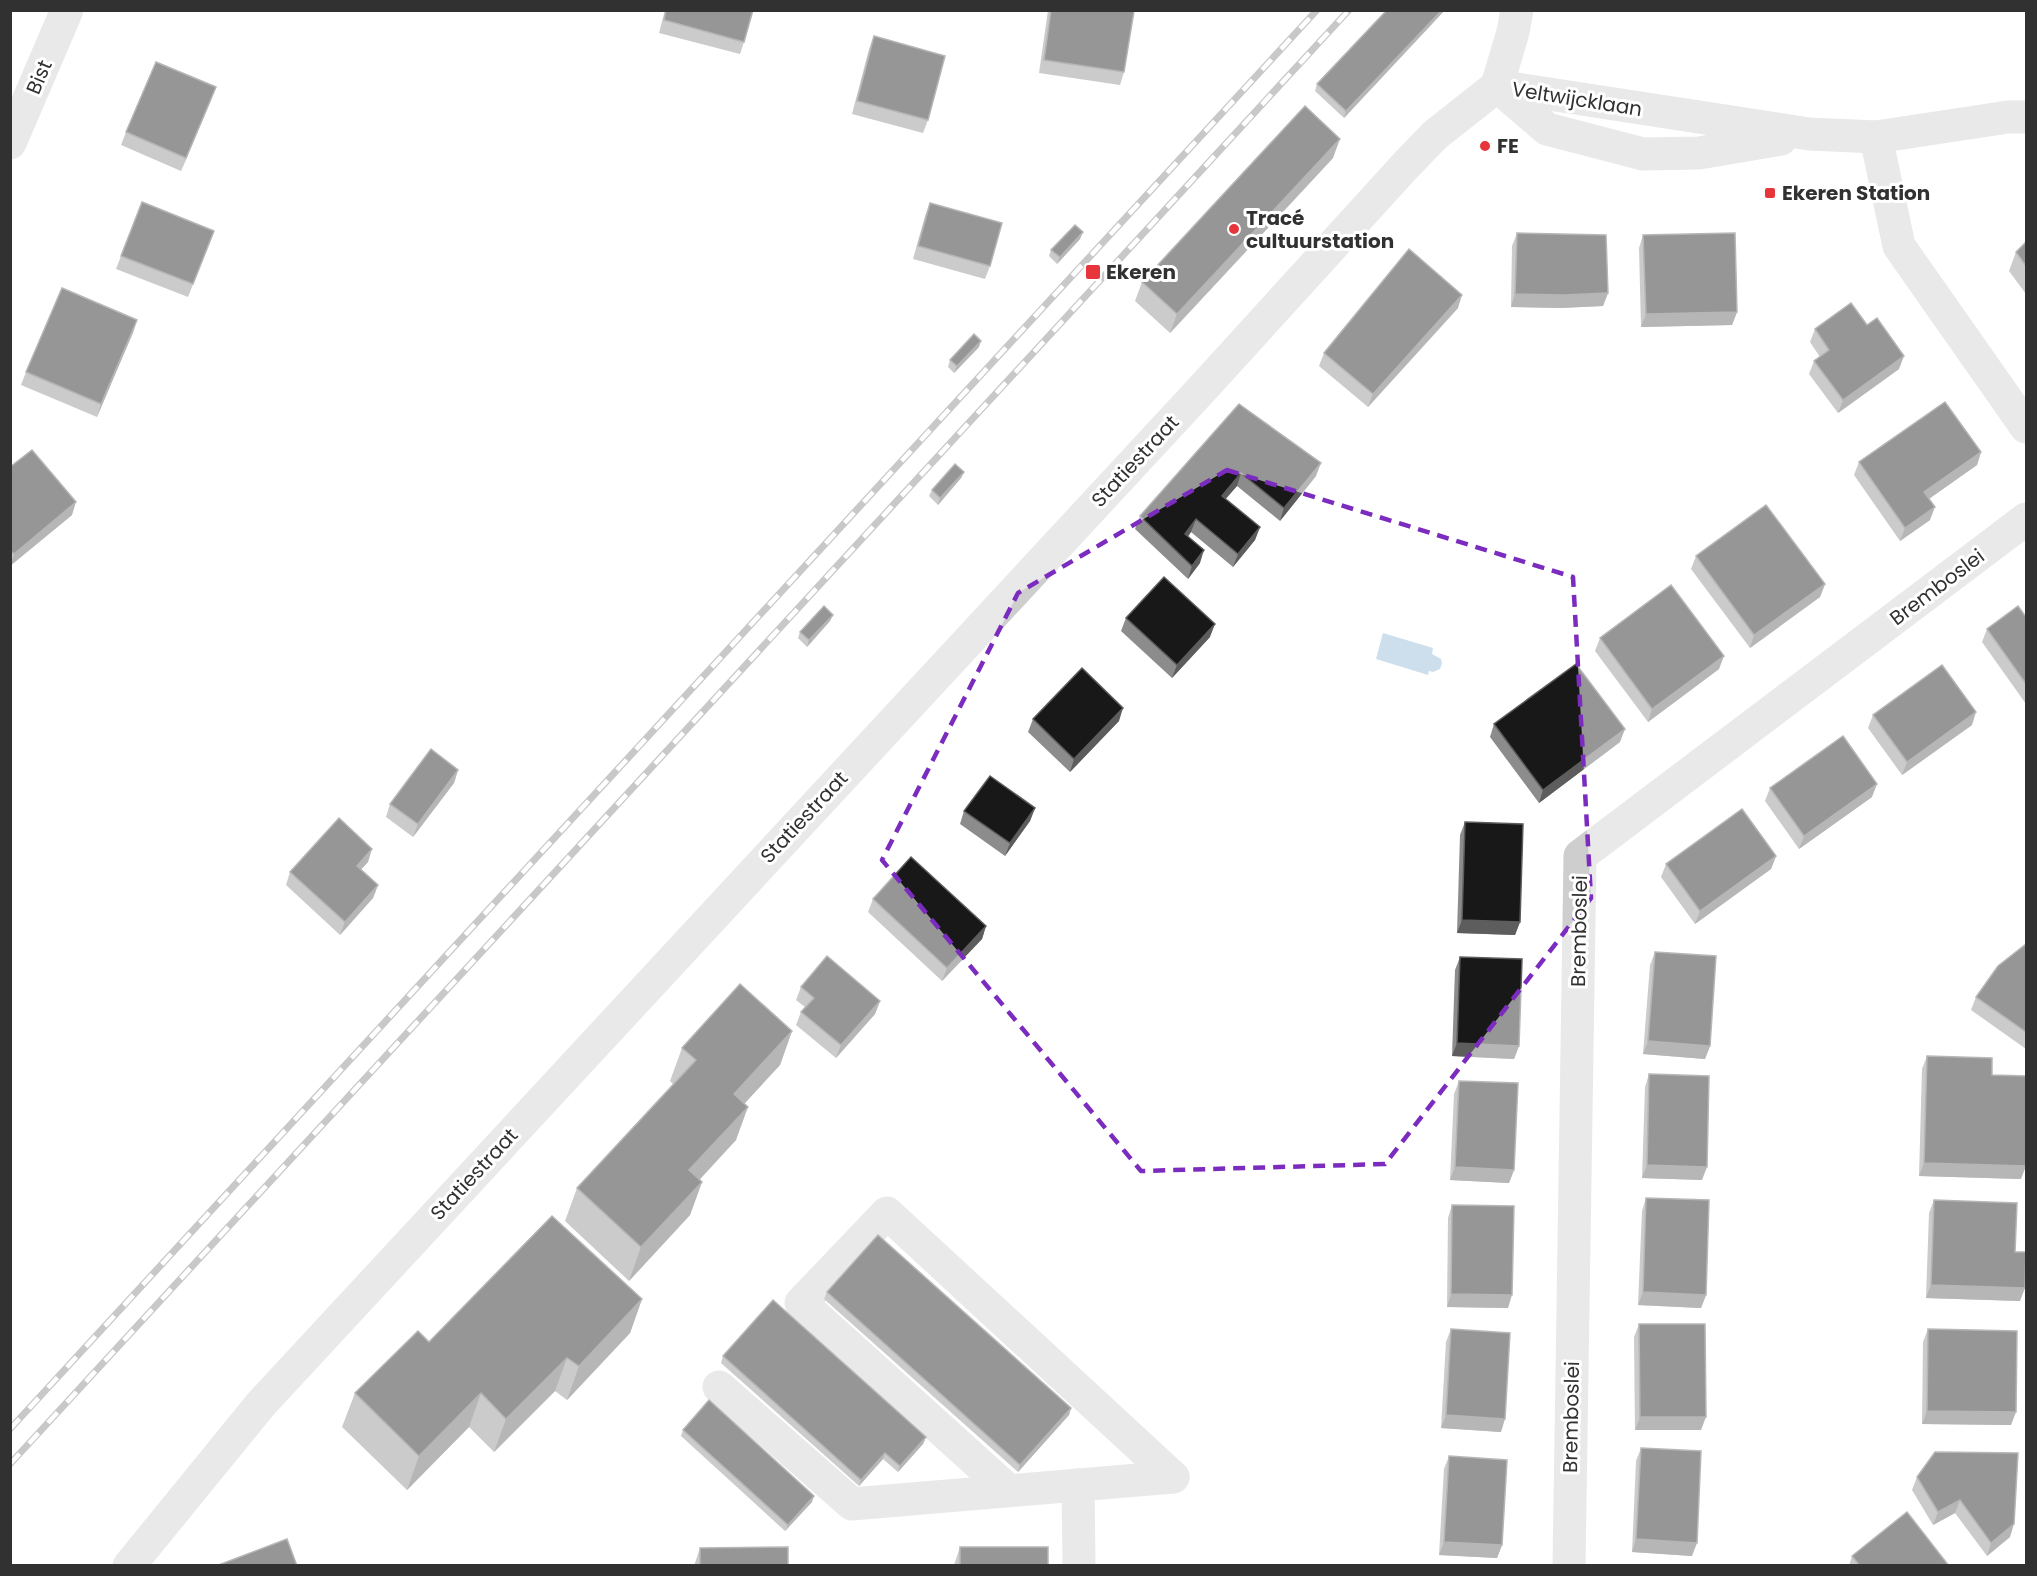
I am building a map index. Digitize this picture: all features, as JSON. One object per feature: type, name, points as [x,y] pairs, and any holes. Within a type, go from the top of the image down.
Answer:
[{"type":"street","name":"Bist","points":[[10,143],[67,10]]},
{"type":"street","points":[[1497,86],[1517,10]]},
{"type":"street","name":"Veltwijcklaan","points":[[1497,86],[1547,129],[1643,154],[1699,153],[1809,134]]},
{"type":"street","name":"Veltwijcklaan","points":[[1497,86],[1809,134],[1876,137],[2008,117],[2026,117]]},
{"type":"street","name":"Statiestraat","points":[[129,1566],[261,1404],[1210,380],[1406,165],[1435,135],[1497,86]]},
{"type":"street","points":[[1876,137],[1899,246],[2026,427]]},
{"type":"street","name":"Bremboslei","points":[[1569,1566],[1580,856],[2026,519]]},
{"type":"street","points":[[719,1387],[852,1504],[1173,1477],[887,1213],[801,1303],[1008,1490]]},
{"type":"street","points":[[1078,1485],[1079,1566]]},
{"type":"highlighted area","points":[[1227,470],[1573,577],[1591,898],[1385,1164],[1141,1171],[882,860],[1018,593]]},
{"type":"water","points":[[1383,633],[1433,648],[1432,654],[1441,659],[1440,669],[1429,671],[1428,675],[1376,659]]},
{"type":"building","points":[[666,10],[753,10],[744,42],[664,20]]},
{"type":"building","points":[[1051,10],[1134,11],[1124,72],[1044,60]]},
{"type":"building","points":[[1387,10],[1442,10],[1346,111],[1317,84]]},
{"type":"building","points":[[874,36],[945,56],[928,120],[857,101]]},
{"type":"building","points":[[156,62],[216,87],[186,158],[126,132]]},
{"type":"building","name":"Tracé cultuurstation","points":[[1305,106],[1340,139],[1177,314],[1142,282]]},
{"type":"building","points":[[142,202],[214,231],[193,284],[121,256]]},
{"type":"building","points":[[930,203],[1002,223],[990,266],[918,246]]},
{"type":"building","points":[[1075,225],[1083,232],[1060,257],[1051,250]]},
{"type":"building","points":[[1517,233],[1606,235],[1608,293],[1515,294]]},
{"type":"building","points":[[1735,233],[1737,312],[1646,314],[1643,235]]},
{"type":"building","points":[[2026,242],[2026,266],[2016,252]]},
{"type":"building","points":[[1409,249],[1462,295],[1373,394],[1324,353]]},
{"type":"building","points":[[62,288],[137,320],[101,404],[26,372]]},
{"type":"building","points":[[1851,303],[1867,325],[1877,318],[1904,356],[1843,400],[1814,361],[1829,350],[1815,329]]},
{"type":"building","points":[[974,334],[981,341],[957,366],[950,360]]},
{"type":"building","points":[[1945,402],[1981,452],[1924,492],[1935,507],[1905,528],[1859,462]]},
{"type":"building","points":[[1239,404],[1321,463],[1284,508],[1241,473],[1222,496],[1260,527],[1238,554],[1196,519],[1185,534],[1204,550],[1192,566],[1140,516]]},
{"type":"building","points":[[32,450],[76,502],[14,554],[10,550],[10,467]]},
{"type":"building","points":[[955,464],[964,472],[940,498],[932,490]]},
{"type":"building","points":[[1766,505],[1825,584],[1754,635],[1696,556]]},
{"type":"building","points":[[1164,577],[1215,624],[1177,665],[1126,618]]},
{"type":"building","points":[[1671,585],[1724,656],[1652,709],[1600,638]]},
{"type":"building","points":[[824,606],[833,615],[809,640],[800,632]]},
{"type":"building","points":[[2018,606],[2026,617],[2026,684],[1987,629]]},
{"type":"building","points":[[1576,664],[1625,729],[1543,790],[1494,724]]},
{"type":"building","points":[[1942,665],[1976,712],[1907,762],[1873,715]]},
{"type":"building","points":[[1082,668],[1123,708],[1074,759],[1033,719]]},
{"type":"building","points":[[1843,736],[1877,784],[1804,836],[1770,788]]},
{"type":"building","points":[[431,749],[458,770],[418,824],[390,804]]},
{"type":"building","points":[[990,776],[1035,808],[1010,843],[964,811]]},
{"type":"building","points":[[1742,809],[1776,856],[1700,911],[1666,864]]},
{"type":"building","points":[[339,818],[372,849],[357,866],[378,885],[345,922],[290,872]]},
{"type":"building","points":[[1465,822],[1523,824],[1520,922],[1462,920]]},
{"type":"building","points":[[911,857],[986,926],[947,968],[873,899]]},
{"type":"building","points":[[2026,944],[2026,1032],[1976,997],[1998,966]]},
{"type":"building","points":[[1655,952],[1716,956],[1710,1046],[1648,1041]]},
{"type":"building","points":[[827,956],[880,1001],[841,1045],[801,1012],[814,998],[801,987]]},
{"type":"building","points":[[1460,957],[1522,959],[1519,1046],[1457,1043]]},
{"type":"building","points":[[740,984],[792,1031],[734,1094],[748,1107],[689,1170],[702,1182],[641,1247],[577,1188],[696,1060],[682,1048]]},
{"type":"building","points":[[1927,1056],[1992,1058],[1992,1075],[2026,1076],[2026,1166],[1924,1163]]},
{"type":"building","points":[[1649,1074],[1709,1076],[1707,1167],[1647,1165]]},
{"type":"building","points":[[1459,1081],[1518,1083],[1514,1170],[1455,1167]]},
{"type":"building","points":[[1646,1198],[1709,1200],[1706,1295],[1643,1292]]},
{"type":"building","points":[[1934,1200],[2017,1203],[2015,1252],[2026,1252],[2025,1288],[1931,1285]]},
{"type":"building","points":[[1452,1205],[1514,1206],[1512,1295],[1451,1294]]},
{"type":"building","points":[[552,1216],[642,1299],[579,1366],[567,1358],[506,1419],[481,1393],[419,1456],[355,1393],[418,1331],[429,1342]]},
{"type":"building","points":[[878,1235],[1071,1408],[1020,1465],[827,1292]]},
{"type":"building","points":[[773,1300],[926,1437],[900,1466],[885,1453],[861,1480],[723,1356]]},
{"type":"building","points":[[1639,1324],[1705,1324],[1706,1417],[1640,1417]]},
{"type":"building","points":[[1451,1329],[1510,1333],[1505,1419],[1446,1415]]},
{"type":"building","points":[[1928,1329],[2017,1331],[2016,1412],[1927,1411]]},
{"type":"building","points":[[709,1400],[814,1496],[788,1525],[683,1430]]},
{"type":"building","points":[[1641,1448],[1701,1451],[1697,1543],[1636,1539]]},
{"type":"building","points":[[1935,1452],[2018,1453],[2014,1524],[1991,1543],[1960,1500],[1938,1512],[1917,1477]]},
{"type":"building","points":[[1449,1456],[1507,1460],[1502,1545],[1444,1542]]},
{"type":"building","points":[[1907,1512],[1949,1566],[1860,1566],[1852,1556]]},
{"type":"building","points":[[287,1539],[297,1566],[216,1566]]},
{"type":"building","points":[[788,1547],[788,1566],[700,1566],[700,1548]]},
{"type":"building","points":[[960,1547],[1048,1547],[1048,1566],[902,1566],[960,1565]]},
{"type":"railway","points":[[10,1429],[1317,10]]},
{"type":"railway","points":[[10,1464],[1349,10]]},
{"type":"place","name":"FE","points":[[1485,146]]},
{"type":"place","name":"Ekeren Station","points":[[1770,193]]},
{"type":"place","name":"Tracé cultuurstation","points":[[1234,229]]},
{"type":"place","name":"Ekeren","points":[[1093,272]]}]
